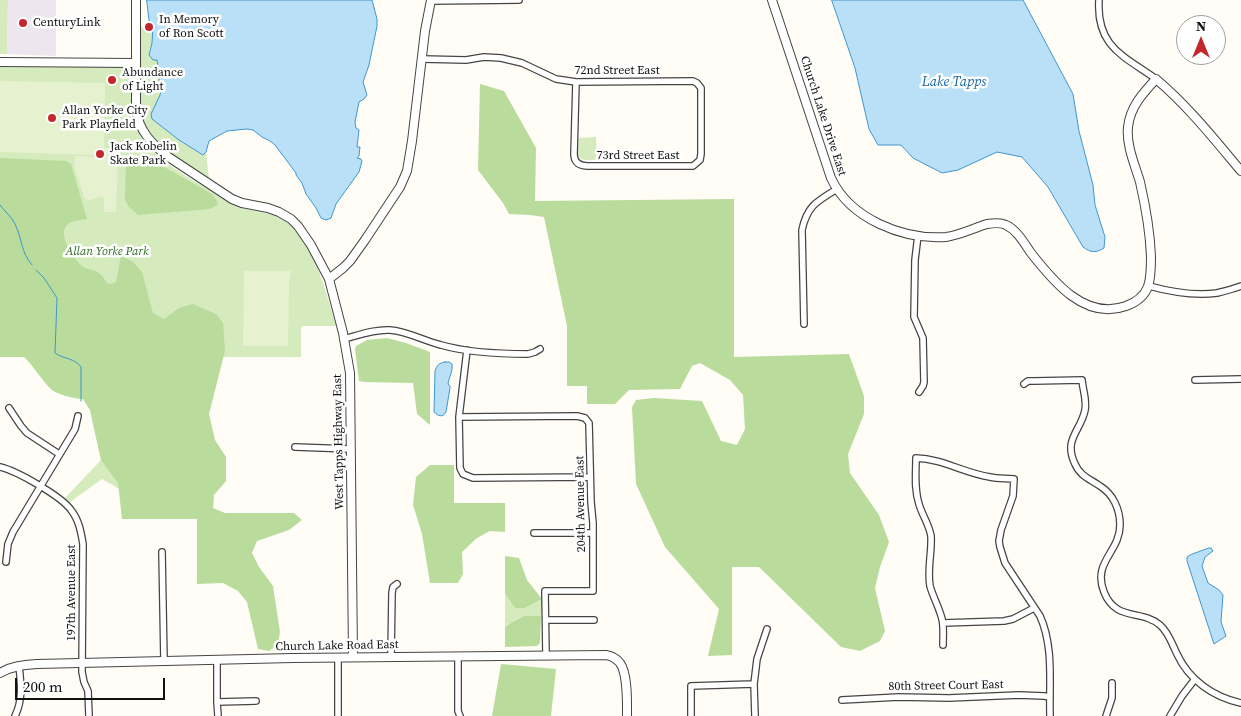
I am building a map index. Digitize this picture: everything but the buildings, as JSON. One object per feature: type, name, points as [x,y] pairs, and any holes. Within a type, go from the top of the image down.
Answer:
[{"type":"street","name":"West Tapps Highway East","points":[[136,0],[136,104],[137,117],[141,128],[167,156],[232,199],[273,210],[291,219],[311,245],[329,279],[349,362],[351,386],[353,658]]},
{"type":"street","points":[[329,279],[350,261],[404,180],[409,162],[425,31],[431,1],[519,0]]},
{"type":"street","name":"Church Lake Drive East","points":[[772,0],[828,171],[837,189],[846,201],[858,211],[870,219],[894,229],[918,235],[946,237],[987,224],[1004,224],[1011,228],[1064,291],[1079,302],[1101,308],[1114,309],[1132,303],[1142,296],[1149,286]]},
{"type":"street","points":[[1099,0],[1100,20],[1104,36],[1110,45],[1170,91],[1241,171]]},
{"type":"street","name":"72nd Street East","points":[[422,59],[466,60],[484,57],[502,58],[522,63],[556,79],[576,82],[693,81],[701,88],[701,154],[698,163]]},
{"type":"street","points":[[0,62],[136,64]]},
{"type":"street","points":[[1156,79],[1133,108],[1128,131],[1128,142],[1149,222],[1151,273],[1149,286],[1176,292],[1208,294],[1241,286]]},
{"type":"street","name":"73rd Street East","points":[[576,82],[574,158],[578,164],[582,166],[693,166],[698,163]]},
{"type":"street","points":[[804,324],[802,230],[812,206],[837,189]]},
{"type":"street","points":[[918,235],[915,260],[914,317],[923,338],[924,382],[919,392]]},
{"type":"street","points":[[344,339],[390,330],[405,333],[441,346],[467,350],[504,354],[528,354],[540,349]]},
{"type":"street","points":[[467,350],[459,418],[460,468],[463,474],[473,478],[590,477]]},
{"type":"street","points":[[1195,380],[1241,379]]},
{"type":"street","points":[[1024,384],[1034,380],[1082,380],[1085,408],[1072,440],[1072,456],[1074,463],[1082,474],[1101,486],[1110,495],[1116,504],[1120,517],[1118,538],[1102,568],[1101,582],[1105,594],[1112,604],[1122,612],[1149,618],[1160,625],[1168,634],[1184,667],[1206,689],[1229,700],[1241,703]]},
{"type":"street","points":[[9,408],[27,433],[59,454]]},
{"type":"street","points":[[6,562],[8,544],[12,532],[75,429],[78,416]]},
{"type":"street","name":"204th Avenue East","points":[[459,418],[577,416],[586,418],[590,423],[593,591],[545,591],[546,620]]},
{"type":"street","points":[[295,447],[350,449]]},
{"type":"street","points":[[943,645],[942,618],[929,578],[930,530],[919,505],[917,495],[916,458],[944,462],[991,478],[1014,479],[1013,496],[1000,530],[999,541],[1005,563],[1044,625],[1048,645],[1050,716]]},
{"type":"street","name":"197th Avenue East","points":[[0,467],[10,470],[40,486],[60,500],[72,510],[78,524],[83,544],[82,672],[88,690],[89,716]]},
{"type":"street","points":[[534,533],[593,533]]},
{"type":"street","points":[[162,552],[164,660]]},
{"type":"street","points":[[391,657],[392,593],[393,587],[397,584]]},
{"type":"street","points":[[943,623],[1004,621],[1013,619],[1034,608]]},
{"type":"street","points":[[546,655],[546,620],[594,620]]},
{"type":"street","points":[[755,716],[754,684],[757,659],[767,629]]},
{"type":"street","name":"Church Lake Road East","points":[[0,673],[19,666],[37,664],[164,660],[606,654],[615,658],[624,671],[627,716]]},
{"type":"street","points":[[458,656],[458,711],[460,716]]},
{"type":"street","points":[[338,658],[338,716]]},
{"type":"street","points":[[217,660],[218,716]]},
{"type":"street","points":[[15,716],[21,695],[19,666]]},
{"type":"street","points":[[1170,716],[1195,679]]},
{"type":"street","points":[[1106,716],[1112,698],[1112,683]]},
{"type":"street","points":[[691,716],[691,686],[754,684]]},
{"type":"street","name":"80th Street Court East","points":[[842,700],[899,696],[949,698],[1019,695],[1050,697]]},
{"type":"street","points":[[217,702],[256,701]]},
{"type":"shaded area","points":[[8,0],[56,0],[56,56],[7,54]]},
{"type":"green space","points":[[0,0],[8,0],[7,54],[0,54]]},
{"type":"green space","points":[[138,27],[153,27],[152,43],[149,51],[157,60],[160,87],[162,87],[151,114],[152,119],[201,154],[203,155],[206,152],[209,179],[167,150],[150,133],[144,122],[140,110]]},
{"type":"green space","name":"Allan Yorke Park","points":[[0,64],[131,66],[131,115],[137,131],[144,141],[163,160],[230,203],[277,217],[289,224],[306,245],[319,271],[336,326],[303,326],[301,328],[301,357],[126,357],[123,491],[102,479],[70,502],[65,498],[101,460],[90,410],[83,399],[65,396],[50,388],[24,357],[0,357]]},
{"type":"green space","name":"Allan Yorke City Park Playfield","points":[[0,81],[105,83],[104,148],[120,149],[116,212],[104,212],[104,198],[101,196],[90,200],[85,199],[74,166],[75,156],[100,157],[101,155],[0,152]]},
{"type":"green space","points":[[480,84],[504,91],[536,148],[535,201],[734,199],[734,357],[849,354],[864,396],[864,414],[848,454],[850,473],[879,515],[889,542],[875,588],[885,631],[880,641],[860,651],[841,647],[759,567],[732,567],[732,655],[708,656],[719,609],[665,547],[636,484],[632,407],[636,400],[654,398],[702,401],[721,441],[737,445],[745,429],[743,395],[730,380],[700,363],[692,366],[680,389],[629,390],[615,404],[587,404],[587,386],[567,386],[567,326],[544,217],[509,214],[478,170]]},
{"type":"green space","points":[[596,137],[597,160],[581,159],[578,154],[579,138]]},
{"type":"green space","points":[[0,158],[66,161],[71,164],[87,219],[77,220],[68,224],[64,233],[71,252],[82,266],[98,272],[107,283],[111,284],[116,282],[121,255],[133,262],[142,272],[153,313],[164,319],[179,308],[193,304],[216,314],[223,323],[225,351],[209,414],[215,440],[226,457],[226,481],[214,495],[213,508],[225,513],[294,513],[302,520],[289,530],[257,541],[252,553],[259,567],[273,586],[280,632],[278,645],[269,651],[258,649],[247,602],[238,591],[223,583],[197,584],[197,519],[122,519],[118,483],[101,460],[90,410],[83,399],[56,393],[24,357],[0,357]]},
{"type":"green space","points":[[132,158],[157,163],[212,194],[218,205],[210,209],[138,215],[129,207],[125,200],[126,162]]},
{"type":"green space","points":[[244,271],[291,271],[289,282],[288,346],[243,346]]},
{"type":"green space","points":[[387,338],[430,352],[430,425],[417,414],[413,383],[359,381],[356,346],[367,340]]},
{"type":"green space","points":[[430,465],[454,465],[454,503],[505,503],[505,532],[490,531],[477,538],[462,552],[463,574],[458,583],[430,583],[422,534],[413,505],[416,477]]},
{"type":"green space","points":[[505,556],[519,558],[527,580],[542,599],[525,608],[515,608],[505,594]]},
{"type":"green space","points":[[505,594],[515,608],[525,608],[542,599],[541,616],[522,617],[505,627]]},
{"type":"green space","points":[[524,616],[541,616],[540,643],[537,646],[505,647],[505,627]]},
{"type":"green space","points":[[501,664],[556,669],[551,716],[492,716]]},
{"type":"water","points":[[147,0],[372,0],[377,26],[369,65],[363,82],[367,95],[359,102],[355,122],[356,128],[359,130],[357,147],[360,147],[357,158],[362,161],[359,172],[336,204],[331,218],[326,220],[321,218],[296,173],[275,145],[253,130],[227,131],[209,141],[206,152],[203,155],[179,140],[152,119],[151,114],[162,87],[160,87],[157,60],[153,60],[149,55],[153,27],[151,27],[149,20]]},
{"type":"water","name":"Lake Tapps","points":[[832,0],[1023,0],[1073,94],[1079,131],[1093,185],[1095,205],[1105,237],[1104,248],[1093,252],[1083,247],[1048,187],[1022,157],[997,152],[958,170],[942,173],[913,158],[901,145],[878,145],[869,129],[855,68]]},
{"type":"water","points":[[445,362],[452,364],[452,370],[448,384],[450,388],[446,412],[440,416],[434,412],[435,371],[438,365]]},
{"type":"water","points":[[1209,548],[1213,551],[1205,557],[1202,566],[1208,583],[1223,595],[1221,622],[1226,636],[1214,644],[1187,561],[1187,557],[1190,555]]},
{"type":"waterway","points":[[0,205],[15,224],[26,256],[32,265]]},
{"type":"waterway","points":[[36,270],[44,278],[57,298],[55,353],[76,362],[81,367],[81,401]]},
{"type":"place","name":"CenturyLink","points":[[23,23]]},
{"type":"place","name":"In Memory of Ron Scott","points":[[149,27]]},
{"type":"place","name":"Abundance of Light","points":[[112,80]]},
{"type":"place","name":"Allan Yorke City Park Playfield","points":[[52,118]]},
{"type":"place","name":"Jack Kobelin Skate Park","points":[[100,154]]}]
